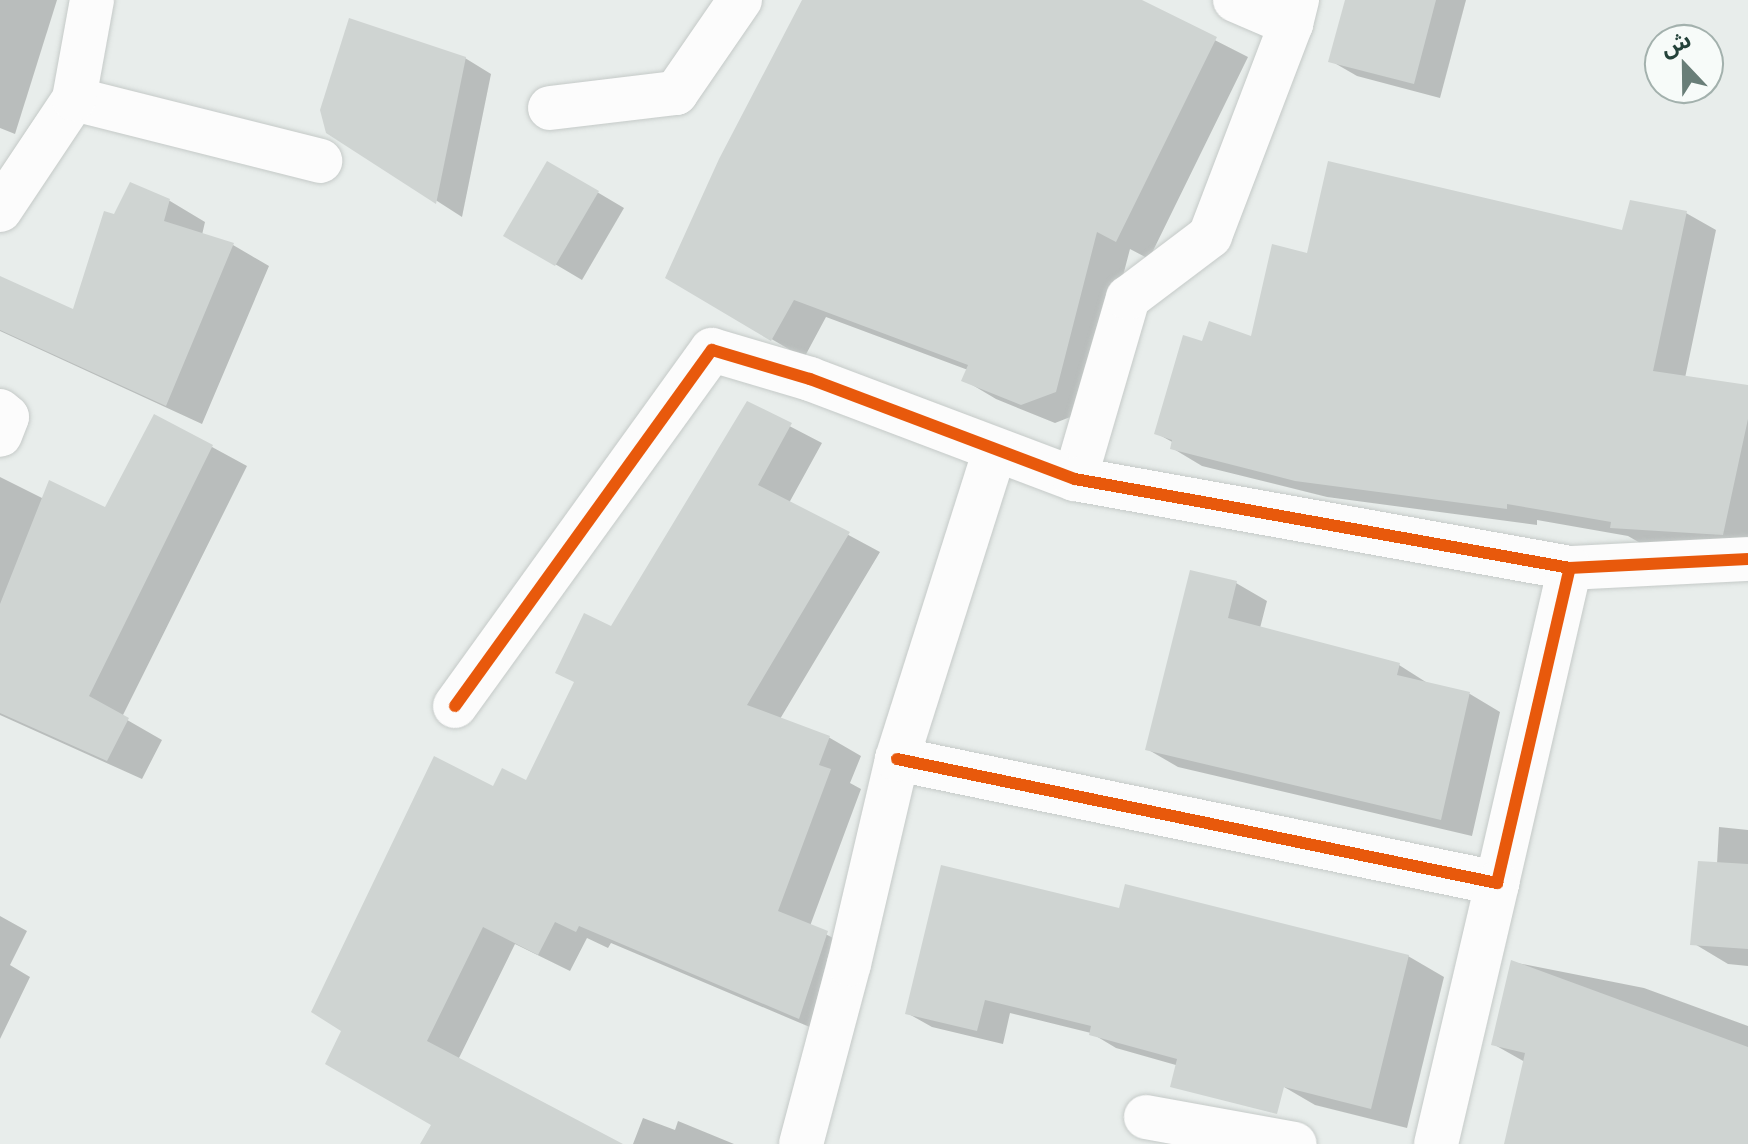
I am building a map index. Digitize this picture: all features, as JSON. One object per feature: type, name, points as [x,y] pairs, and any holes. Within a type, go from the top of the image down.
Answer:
[{"type":"street","points":[[0,210],[74,99],[92,0]]},
{"type":"street","points":[[550,108],[676,93],[740,0]]},
{"type":"street","points":[[1075,479],[1128,298],[1210,236],[1294,12],[1235,0]]},
{"type":"street","points":[[74,99],[320,161]]},
{"type":"street","points":[[455,706],[712,350],[810,379],[1075,479],[1570,568],[1748,559]]},
{"type":"street","points":[[0,411],[7,417],[0,435]]},
{"type":"street","points":[[801,1144],[849,964],[897,759],[995,450]]},
{"type":"street","points":[[1436,1144],[1570,568]]},
{"type":"street","points":[[897,759],[1497,883]]},
{"type":"street","points":[[1146,1117],[1295,1144]]},
{"type":"building","points":[[802,0],[1142,0],[1217,37],[1116,242],[1097,232],[1056,392],[1021,405],[961,381],[968,365],[794,300],[771,341],[665,278],[719,159]]},
{"type":"building","points":[[1345,0],[1436,0],[1414,84],[1328,62]]},
{"type":"building","points":[[349,18],[466,57],[436,204],[326,133],[320,110]]},
{"type":"building","points":[[547,161],[599,191],[555,266],[503,236]]},
{"type":"building","points":[[1328,161],[1622,230],[1630,200],[1687,211],[1653,371],[1748,385],[1748,419],[1723,535],[1610,528],[1611,522],[1507,504],[1507,509],[1295,481],[1170,449],[1172,440],[1154,434],[1183,335],[1202,341],[1209,321],[1251,336],[1272,244],[1307,253]]},
{"type":"building","points":[[130,182],[170,199],[164,221],[234,243],[166,406],[0,330],[0,276],[73,309],[104,211],[114,214]]},
{"type":"building","points":[[747,401],[792,423],[758,485],[850,532],[747,705],[830,736],[819,765],[831,769],[778,911],[828,931],[799,1019],[579,926],[576,932],[555,922],[538,955],[483,927],[427,1041],[623,1144],[420,1144],[431,1125],[325,1064],[341,1031],[311,1012],[434,756],[493,786],[502,768],[526,780],[574,682],[555,673],[584,613],[611,626]]},
{"type":"building","points":[[154,414],[213,445],[89,696],[129,718],[107,761],[0,713],[0,604],[49,480],[105,507]]},
{"type":"building","points":[[1190,570],[1237,581],[1228,618],[1400,663],[1397,675],[1470,692],[1441,820],[1145,750]]},
{"type":"building","points":[[1698,861],[1748,864],[1748,949],[1690,945]]},
{"type":"building","points":[[941,865],[1119,908],[1125,884],[1409,955],[1371,1109],[1284,1087],[1277,1114],[1170,1087],[1177,1059],[1089,1035],[1091,1026],[985,1000],[977,1031],[905,1014]]},
{"type":"building","points":[[1511,960],[1748,1047],[1748,1144],[1504,1144],[1525,1053],[1491,1045]]},
{"type":"cycle path","points":[[455,706],[712,350],[810,379],[1075,479],[1570,568],[1748,559]]},
{"type":"cycle path","points":[[897,759],[1497,883],[1570,568]]}]
